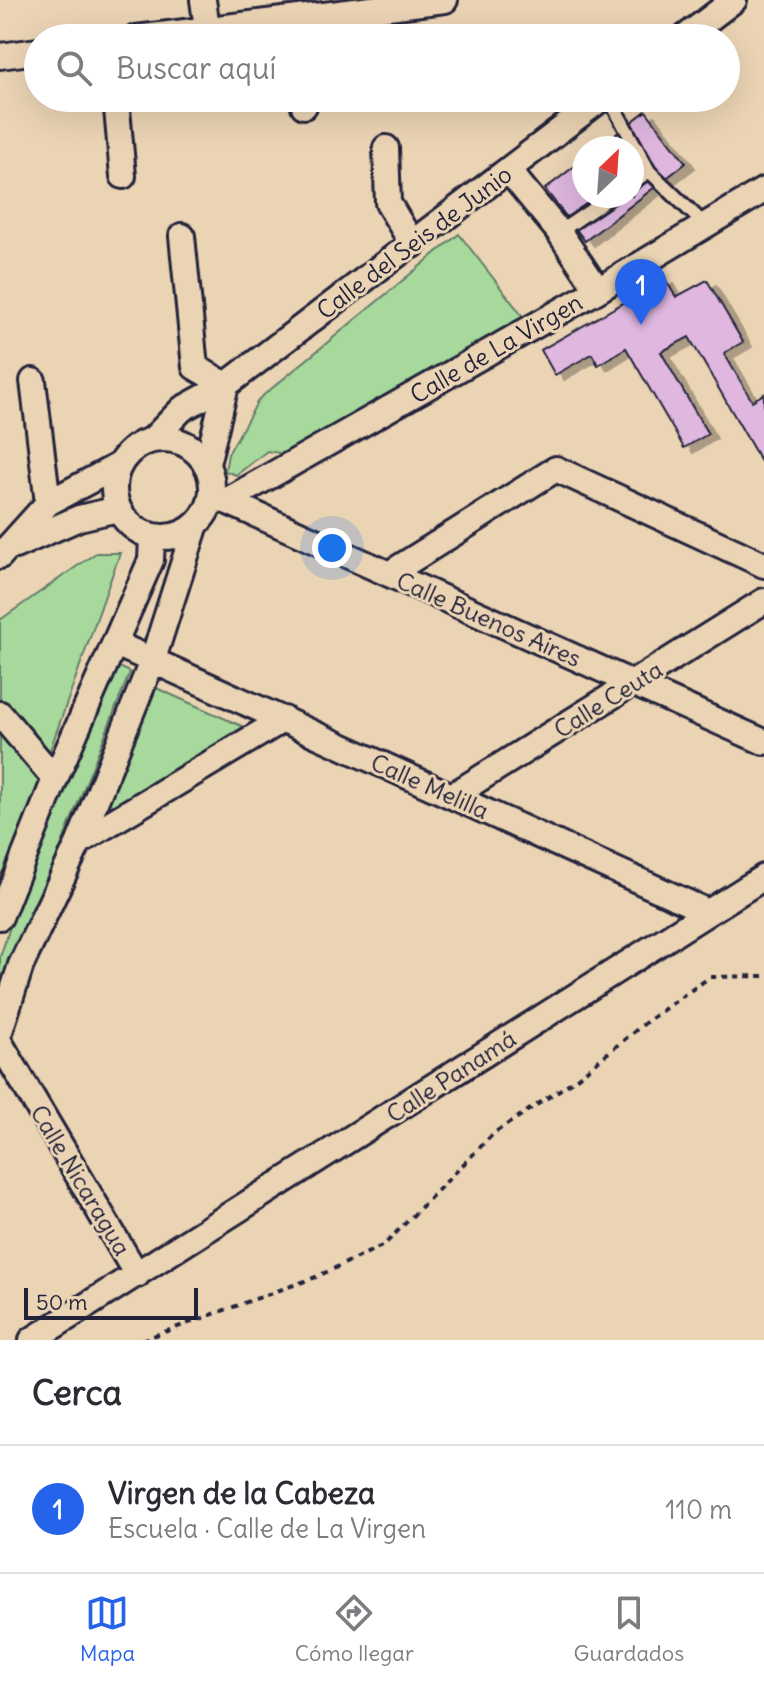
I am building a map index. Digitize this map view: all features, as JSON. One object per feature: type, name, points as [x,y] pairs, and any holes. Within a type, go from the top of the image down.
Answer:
[{"type":"street","points":[[203,0],[206,24]]},
{"type":"street","points":[[243,24],[445,0]]},
{"type":"street","points":[[702,24],[734,0]]},
{"type":"street","points":[[0,56],[24,53]]},
{"type":"street","points":[[117,112],[123,176]]},
{"type":"street","name":"Calle del Seis de Junio","points":[[152,440],[182,409],[226,385],[584,112]]},
{"type":"street","points":[[386,148],[388,203],[413,245]]},
{"type":"street","points":[[509,171],[559,232],[598,290]]},
{"type":"street","name":"Calle de La Virgen","points":[[219,500],[598,290],[764,190]]},
{"type":"street","points":[[182,236],[195,367],[226,385],[207,464]]},
{"type":"street","points":[[33,381],[48,503]]},
{"type":"street","points":[[4,552],[48,503],[119,465],[139,445],[152,440],[184,443],[207,464],[219,500],[195,527],[182,534],[152,537],[126,521],[118,509],[114,480],[119,465]]},
{"type":"street","points":[[389,574],[556,469],[764,565]]},
{"type":"street","name":"Calle Buenos Aires","points":[[219,500],[764,742]]},
{"type":"street","points":[[4,552],[79,518],[118,509]]},
{"type":"street","points":[[0,1031],[21,965],[79,842],[153,659],[195,527]]},
{"type":"street","points":[[0,917],[55,779],[151,560],[152,537]]},
{"type":"street","name":"Calle Ceuta","points":[[452,796],[764,601]]},
{"type":"street","name":"Calle Melilla","points":[[116,644],[708,912]]},
{"type":"street","points":[[0,714],[55,779]]},
{"type":"street","points":[[79,842],[284,719]]},
{"type":"street","name":"Calle Panamá","points":[[32,1340],[764,877]]},
{"type":"street","name":"Calle Nicaragua","points":[[0,1043],[137,1275]]},
{"type":"lane","points":[[617,112],[649,171],[706,226]]},
{"type":"lane","points":[[644,175],[649,171]]},
{"type":"lane","points":[[559,232],[594,208]]},
{"type":"path","points":[[142,1340],[316,1277],[384,1245],[494,1133],[573,1081],[650,1019],[710,977],[764,976]]},
{"type":"green space","points":[[459,234],[531,327],[291,455],[267,451],[236,475],[225,471],[228,454],[259,399]]},
{"type":"green space","points":[[96,553],[120,553],[0,891],[0,620]]},
{"type":"green space","points":[[115,665],[130,672],[0,1000],[0,957],[11,924]]},
{"type":"green space","points":[[154,687],[246,728],[100,815]]},
{"type":"building","points":[[647,112],[686,163],[644,195],[644,136],[614,136]]},
{"type":"building","points":[[572,168],[572,208],[628,208],[585,241],[545,189]]},
{"type":"building","points":[[665,279],[676,297],[707,280],[743,342],[724,353],[752,401],[764,394],[764,467],[689,337],[661,352],[708,434],[684,448],[626,348],[598,365],[592,354],[555,375],[541,350]]},
{"type":"place","name":"Virgen de la Cabeza","points":[[641,325]]}]
